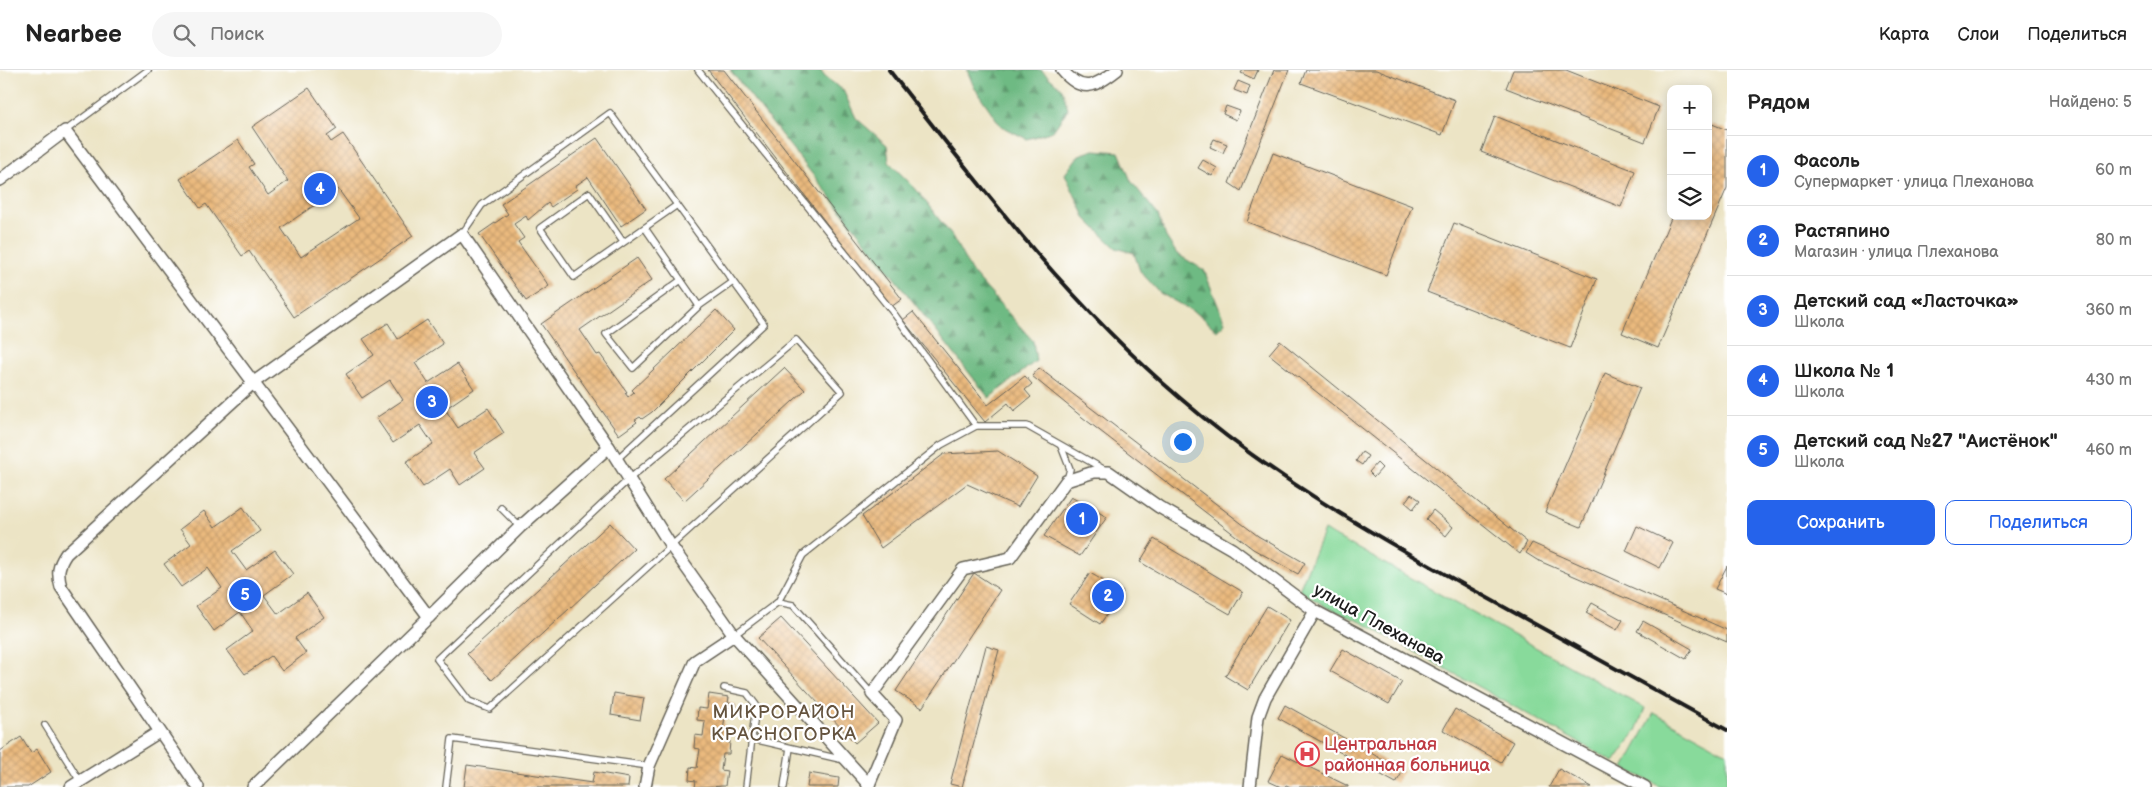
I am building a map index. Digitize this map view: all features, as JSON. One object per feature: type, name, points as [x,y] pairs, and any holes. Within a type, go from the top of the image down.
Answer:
[{"type":"street","points":[[1062,70],[1078,85],[1086,87],[1093,85],[1117,70]]},
{"type":"street","points":[[0,180],[65,131],[430,617]]},
{"type":"street","points":[[198,787],[61,587],[58,574],[60,562],[66,554],[254,382],[462,234],[609,447],[671,546],[734,635],[869,786],[896,720],[872,694],[963,569],[1010,558],[1066,481],[1094,472],[1109,472]]},
{"type":"street","points":[[254,787],[520,527],[609,447]]},
{"type":"street","name":"улица Плеханова","points":[[1109,472],[1159,506],[1232,549],[1315,611],[1645,787]]},
{"type":"street","points":[[1250,787],[1254,741],[1261,708],[1315,611]]},
{"type":"street","points":[[645,787],[649,766],[695,661],[734,635]]},
{"type":"street","points":[[75,784],[159,732]]},
{"type":"lane","points":[[65,131],[148,70]]},
{"type":"lane","points":[[698,70],[895,316],[976,426]]},
{"type":"lane","points":[[462,234],[482,205],[610,113],[764,324],[616,460]]},
{"type":"lane","points":[[623,242],[589,193],[540,228],[574,277],[678,205]]},
{"type":"lane","points":[[645,228],[699,306]]},
{"type":"lane","points":[[681,280],[606,334],[633,368],[699,306],[733,282]]},
{"type":"lane","points":[[796,340],[842,392],[490,709],[469,701],[437,659],[628,480],[796,340]]},
{"type":"lane","points":[[734,635],[778,602],[803,555],[941,445],[976,426],[1027,426],[1109,472]]},
{"type":"lane","points":[[1060,444],[1070,469],[1066,481]]},
{"type":"lane","points":[[501,508],[520,527]]},
{"type":"lane","points":[[778,602],[793,604],[872,694]]},
{"type":"lane","points":[[724,688],[747,693],[756,705],[746,787]]},
{"type":"lane","points":[[44,726],[75,784]]},
{"type":"lane","points":[[446,787],[452,739],[649,766]]},
{"type":"lane","points":[[753,739],[848,761]]},
{"type":"lane","points":[[784,787],[790,748]]},
{"type":"green space","points":[[730,70],[820,70],[825,77],[843,90],[856,118],[887,145],[889,162],[915,188],[952,236],[971,271],[1033,341],[1036,361],[989,398]]},
{"type":"green space","points":[[967,70],[1041,70],[1062,89],[1068,109],[1053,131],[1027,139],[1001,126],[974,87]]},
{"type":"green space","points":[[1094,150],[1119,152],[1131,181],[1158,215],[1166,237],[1177,254],[1204,270],[1225,323],[1217,331],[1201,316],[1160,293],[1140,271],[1134,253],[1116,248],[1086,219],[1065,174],[1079,155]]},
{"type":"green space","points":[[1324,530],[1645,708],[1636,731],[1614,762],[1361,622],[1326,607],[1299,590]]},
{"type":"green space","points":[[1654,713],[1727,753],[1727,787],[1661,787],[1624,768]]},
{"type":"building","points":[[708,70],[724,70],[902,299],[891,307]]},
{"type":"building","points":[[1243,70],[1258,70],[1254,79],[1241,73]]},
{"type":"building","points":[[1274,70],[1289,70],[1241,191],[1229,183]]},
{"type":"building","points":[[1306,70],[1376,70],[1455,100],[1442,135],[1301,83]]},
{"type":"building","points":[[1513,70],[1566,70],[1659,107],[1645,142],[1506,88]]},
{"type":"building","points":[[1238,81],[1250,86],[1247,95],[1234,90]]},
{"type":"building","points":[[309,88],[337,129],[327,136],[331,142],[343,134],[413,236],[294,317],[249,251],[242,256],[206,204],[200,208],[180,179],[238,140],[254,164],[249,167],[268,195],[288,181],[252,127]],"holes":[[[338,189],[359,218],[301,257],[281,228]]]},
{"type":"building","points":[[1226,106],[1240,111],[1236,120],[1223,114]]},
{"type":"building","points":[[1495,116],[1635,171],[1621,207],[1481,152]]},
{"type":"building","points":[[1712,124],[1727,130],[1727,188],[1658,348],[1622,333],[1670,220],[1712,220]]},
{"type":"building","points":[[597,138],[646,209],[621,226],[588,177],[575,186],[577,189],[551,207],[548,203],[528,220],[526,216],[514,224],[524,238],[518,242],[549,286],[526,301],[479,234],[508,214],[501,204]]},
{"type":"building","points":[[1214,139],[1227,144],[1223,153],[1210,147]]},
{"type":"building","points":[[1273,153],[1412,206],[1386,275],[1247,222]]},
{"type":"building","points":[[1203,160],[1217,168],[1212,176],[1198,168]]},
{"type":"building","points":[[1454,223],[1597,279],[1570,348],[1427,292]]},
{"type":"building","points":[[637,258],[652,280],[580,330],[597,355],[600,354],[627,392],[625,393],[628,397],[634,392],[632,390],[716,310],[734,330],[652,412],[642,419],[640,417],[635,420],[637,422],[619,435],[541,324]]},
{"type":"building","points":[[913,312],[988,405],[1025,376],[1032,384],[1025,390],[1031,397],[1014,411],[1008,403],[985,422],[903,320]]},
{"type":"building","points":[[427,320],[443,344],[415,363],[428,383],[457,364],[474,389],[445,409],[458,428],[488,408],[504,433],[474,453],[485,468],[460,485],[450,469],[423,487],[406,462],[433,444],[420,425],[393,443],[376,418],[403,400],[390,380],[362,398],[346,374],[374,355],[363,339],[388,323],[398,339]]},
{"type":"building","points":[[1280,341],[1527,542],[1520,554],[1269,354]]},
{"type":"building","points":[[784,368],[805,390],[684,501],[664,479]]},
{"type":"building","points":[[1039,368],[1258,536],[1305,563],[1298,574],[1253,549],[1082,417],[1032,376]]},
{"type":"building","points":[[1605,373],[1640,388],[1581,527],[1545,512]]},
{"type":"building","points":[[998,451],[1037,476],[1018,507],[967,484],[881,548],[862,516],[944,454]]},
{"type":"building","points":[[1362,452],[1368,456],[1362,465],[1356,461]]},
{"type":"building","points":[[1377,463],[1382,468],[1374,477],[1369,472]]},
{"type":"building","points":[[1411,494],[1420,500],[1413,509],[1405,502]]},
{"type":"building","points":[[1071,497],[1107,517],[1080,556],[1044,536]]},
{"type":"building","points":[[243,507],[260,531],[232,551],[246,570],[275,550],[293,574],[264,595],[278,614],[307,593],[324,617],[295,638],[306,653],[282,671],[271,656],[245,674],[227,650],[253,631],[240,612],[214,631],[196,606],[222,588],[208,568],[181,587],[164,564],[191,544],[180,529],[204,511],[215,527]]},
{"type":"building","points":[[1433,510],[1453,527],[1446,536],[1426,519]]},
{"type":"building","points":[[610,523],[634,549],[492,680],[467,654]]},
{"type":"building","points":[[1637,526],[1673,543],[1660,568],[1626,551]]},
{"type":"building","points":[[1154,539],[1243,592],[1230,614],[1140,562]]},
{"type":"building","points":[[1532,543],[1727,630],[1727,642],[1537,560],[1526,553]]},
{"type":"building","points":[[1727,566],[1727,594],[1715,589]]},
{"type":"building","points":[[974,573],[1000,590],[922,708],[896,691]]},
{"type":"building","points":[[1090,573],[1123,592],[1100,624],[1069,604]]},
{"type":"building","points":[[1592,603],[1623,620],[1617,630],[1586,613]]},
{"type":"building","points":[[1267,606],[1290,620],[1248,690],[1225,676]]},
{"type":"building","points":[[781,618],[878,723],[855,743],[758,638]]},
{"type":"building","points":[[1643,621],[1692,649],[1686,659],[1637,631]]},
{"type":"building","points":[[986,646],[999,650],[962,787],[950,784]]},
{"type":"building","points":[[1343,649],[1402,682],[1389,704],[1330,671]]},
{"type":"building","points":[[614,693],[644,698],[640,720],[611,715]]},
{"type":"building","points":[[709,694],[729,697],[728,703],[736,704],[734,717],[725,716],[722,740],[730,741],[729,754],[723,754],[721,770],[727,771],[725,786],[695,787],[696,781],[689,780],[690,767],[697,768],[700,749],[694,748],[695,735],[703,736],[705,721],[697,720],[698,708],[707,709]]},
{"type":"building","points":[[1285,705],[1403,771],[1396,783],[1278,718]]},
{"type":"building","points":[[1455,709],[1513,742],[1501,762],[1443,730]]},
{"type":"building","points":[[21,737],[31,753],[37,749],[51,772],[28,787],[0,787],[0,751]]},
{"type":"building","points":[[1282,754],[1348,787],[1291,787],[1286,785],[1281,787],[1268,781]]},
{"type":"building","points":[[467,765],[592,783],[594,772],[629,778],[628,787],[464,787]]},
{"type":"building","points":[[1559,769],[1592,787],[1549,787]]},
{"type":"building","points":[[809,773],[839,778],[838,787],[807,787]]},
{"type":"railway","points":[[889,70],[991,199],[1063,283],[1139,361],[1214,426],[1286,478],[1360,525],[1436,570],[1727,730]]},
{"type":"place","name":"Школа № 1","points":[[320,189]]},
{"type":"place","name":"Детский сад «Ласточка»","points":[[432,402]]},
{"type":"place","name":"Фасоль","points":[[1082,519]]},
{"type":"place","name":"Детский сад №27 \"Аистёнок\"","points":[[245,595]]},
{"type":"place","name":"Растяпино","points":[[1108,596]]},
{"type":"place","name":"Центральная районная больница","points":[[1307,754]]},
{"type":"district","name":"МИКРОРАЙОН КРАСНОГОРКА","points":[[784,723]]}]
